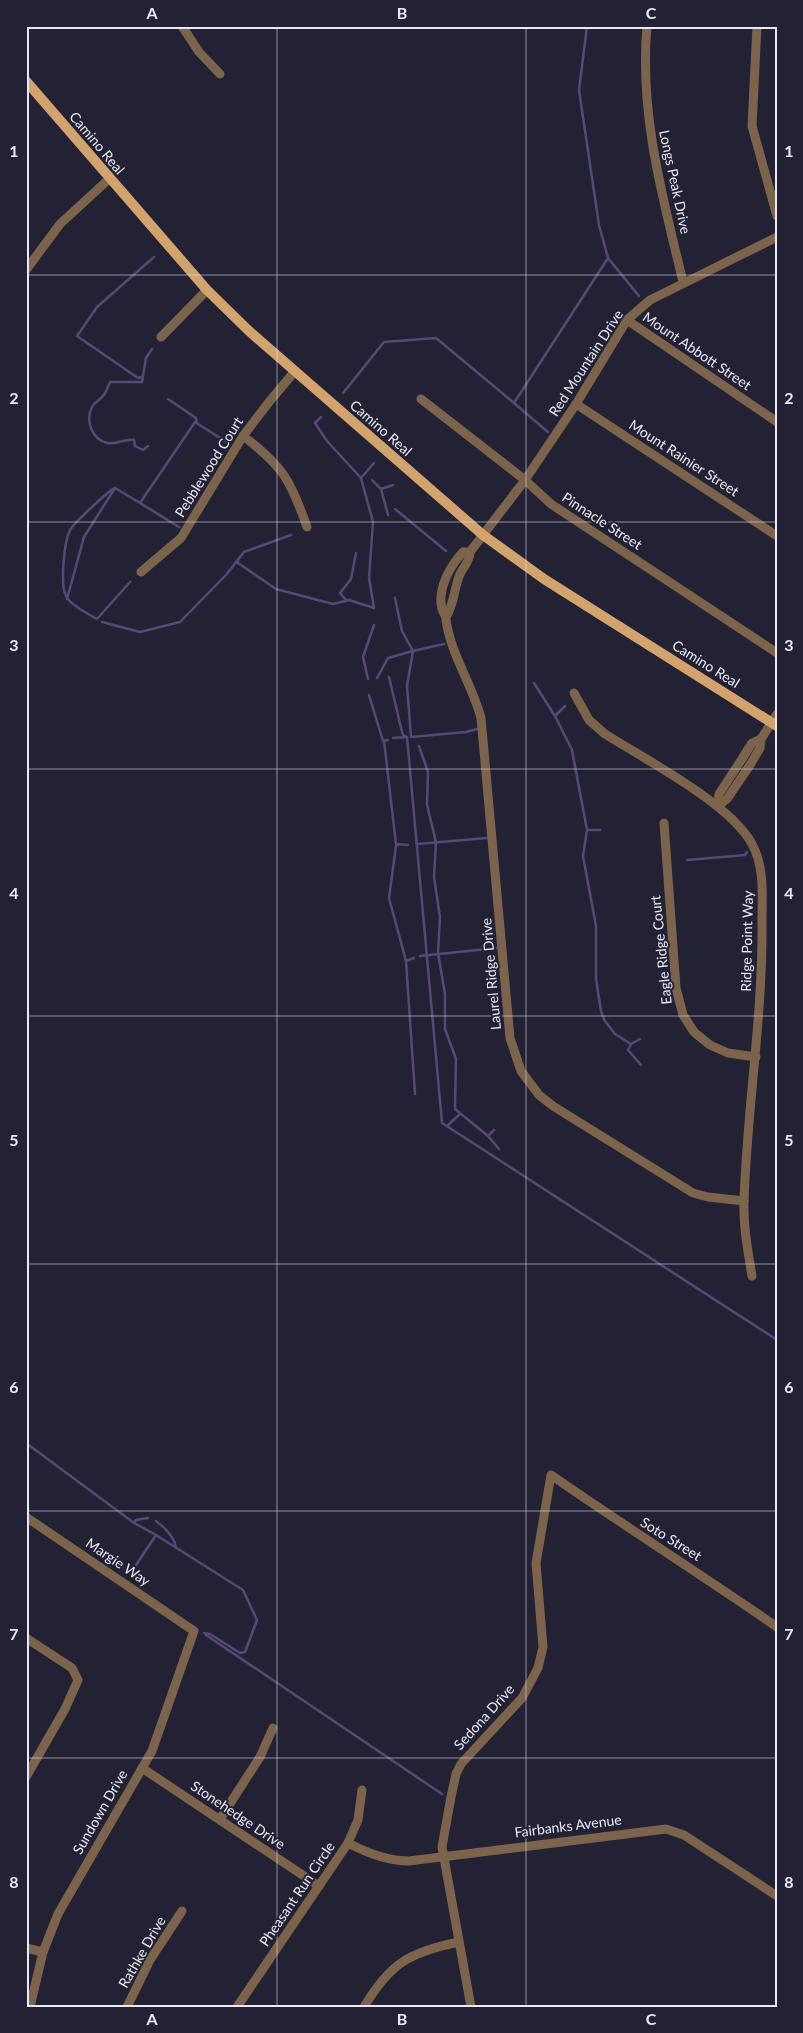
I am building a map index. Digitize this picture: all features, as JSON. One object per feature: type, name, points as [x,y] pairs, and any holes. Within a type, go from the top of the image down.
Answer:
[{"type":"main road","name":"Camino Real","points":[[26,81],[207,290],[295,371],[483,536],[544,579],[775,720]]},
{"type":"street","points":[[182,26],[199,52],[220,74]]},
{"type":"street","name":"Longs Peak Drive","points":[[647,26],[646,87],[651,148],[683,282]]},
{"type":"street","points":[[756,26],[752,126],[777,216]]},
{"type":"street","points":[[26,270],[60,224],[109,179]]},
{"type":"street","name":"Red Mountain Drive","points":[[483,536],[525,480],[576,404],[627,320],[650,300],[777,236]]},
{"type":"street","points":[[161,337],[207,290]]},
{"type":"street","name":"Mount Abbott Street","points":[[627,320],[777,422]]},
{"type":"street","name":"Pebblewood Court","points":[[141,572],[181,538],[243,436],[295,371]]},
{"type":"street","name":"Pinnacle Street","points":[[421,399],[525,480],[551,504],[777,653]]},
{"type":"street","name":"Mount Rainier Street","points":[[576,404],[777,536]]},
{"type":"street","points":[[243,436],[268,455],[288,479],[307,527]]},
{"type":"street","name":"Laurel Ridge Drive","points":[[446,617],[450,610],[454,590],[470,558],[470,552],[483,536]]},
{"type":"street","name":"Laurel Ridge Drive","points":[[470,552],[463,552],[447,575],[442,589],[442,610],[446,617],[449,639],[474,694],[481,718],[510,1038],[521,1071],[539,1095],[553,1106],[678,1185],[708,1197],[744,1201]]},
{"type":"street","points":[[442,589],[454,590]]},
{"type":"street","name":"Ridge Point Way","points":[[574,693],[589,720],[605,734],[718,806],[731,818],[752,843],[761,871],[762,982],[744,1201],[752,1276]]},
{"type":"street","points":[[718,806],[719,794],[752,743],[761,739],[775,720]]},
{"type":"street","points":[[718,806],[727,799],[750,765],[760,748],[761,739]]},
{"type":"street","points":[[742,759],[750,765]]},
{"type":"street","name":"Eagle Ridge Court","points":[[664,823],[676,988],[683,1015],[694,1032],[710,1045],[728,1053],[756,1057]]},
{"type":"street","name":"Soto Street","points":[[551,1476],[648,1542],[693,1569],[777,1627]]},
{"type":"street","name":"Sedona Drive","points":[[471,2007],[444,1856],[444,1839],[456,1774],[472,1751],[522,1698],[538,1668],[543,1647],[536,1563],[551,1476]]},
{"type":"street","name":"Margie Way","points":[[26,1517],[194,1631]]},
{"type":"street","name":"Sundown Drive","points":[[30,2007],[43,1952],[58,1914],[142,1768],[156,1740],[194,1631]]},
{"type":"street","points":[[26,1638],[72,1668],[78,1680],[65,1709],[26,1777]]},
{"type":"street","points":[[220,1820],[260,1757],[273,1728]]},
{"type":"street","name":"Stonehedge Drive","points":[[142,1768],[319,1886]]},
{"type":"street","name":"Pheasant Run Circle","points":[[237,2007],[348,1842],[358,1820],[362,1790]]},
{"type":"street","name":"Fairbanks Avenue","points":[[348,1842],[371,1854],[396,1861],[666,1828],[684,1835],[777,1896]]},
{"type":"street","name":"Rathke Drive","points":[[127,2007],[150,1960],[182,1912]]},
{"type":"street","points":[[364,2007],[378,1983],[405,1960],[421,1951],[459,1942]]},
{"type":"street","points":[[26,1948],[43,1952]]},
{"type":"waterway","points":[[587,26],[579,90],[599,225],[608,258],[639,296]]},
{"type":"waterway","points":[[142,377],[138,378],[77,336],[97,307],[154,257]]},
{"type":"waterway","points":[[548,432],[514,403],[608,258]]},
{"type":"waterway","points":[[343,393],[384,342],[436,338],[514,403]]},
{"type":"waterway","points":[[148,446],[143,450],[135,446],[134,440],[111,443],[102,441],[97,438],[91,429],[89,418],[93,405],[104,395],[110,382],[142,382],[146,358],[152,349]]},
{"type":"waterway","points":[[168,399],[196,418],[197,423]]},
{"type":"waterway","points":[[238,560],[238,563],[276,589],[333,604],[349,600],[374,608],[369,578],[373,522],[361,478],[327,441],[315,423],[321,417]]},
{"type":"waterway","points":[[67,599],[84,537],[115,488],[140,503],[195,422],[228,443]]},
{"type":"waterway","points":[[361,478],[374,463]]},
{"type":"waterway","points":[[372,480],[381,489]]},
{"type":"waterway","points":[[388,515],[381,489],[393,485]]},
{"type":"waterway","points":[[115,488],[77,521],[70,530],[64,563],[64,590],[71,603],[97,619],[130,582]]},
{"type":"waterway","points":[[140,503],[179,527]]},
{"type":"waterway","points":[[395,509],[446,551]]},
{"type":"waterway","points":[[102,622],[140,632],[180,622],[226,575],[244,552],[291,535]]},
{"type":"waterway","points":[[346,600],[340,593],[351,579],[356,553]]},
{"type":"waterway","points":[[395,598],[402,631],[413,651],[444,644]]},
{"type":"waterway","points":[[368,679],[363,657],[374,625]]},
{"type":"waterway","points":[[377,678],[388,658],[413,651],[407,686],[411,737],[466,732],[477,729]]},
{"type":"waterway","points":[[389,677],[403,735],[407,737]]},
{"type":"waterway","points":[[534,683],[555,716],[565,706]]},
{"type":"waterway","points":[[369,695],[383,741],[388,740]]},
{"type":"waterway","points":[[555,716],[572,750],[587,830],[583,856],[596,926],[596,979],[601,1011],[605,1021],[615,1034],[631,1044],[628,1050],[641,1065]]},
{"type":"waterway","points":[[393,738],[407,737],[442,1123],[777,1340]]},
{"type":"waterway","points":[[384,741],[396,844],[408,845]]},
{"type":"waterway","points":[[419,746],[428,772],[427,805],[436,842],[434,877],[440,917],[438,953],[445,994],[445,1029],[456,1059],[455,1109],[488,1136],[499,1149]]},
{"type":"waterway","points":[[587,830],[600,830]]},
{"type":"waterway","points":[[417,844],[487,838]]},
{"type":"waterway","points":[[398,845],[396,846],[389,898],[406,961],[415,1094]]},
{"type":"waterway","points":[[687,860],[745,855],[747,852]]},
{"type":"waterway","points":[[420,956],[497,948]]},
{"type":"waterway","points":[[406,961],[414,958]]},
{"type":"waterway","points":[[631,1044],[640,1039]]},
{"type":"waterway","points":[[447,1126],[460,1114]]},
{"type":"waterway","points":[[488,1136],[494,1130]]},
{"type":"waterway","points":[[26,1443],[134,1523],[156,1535]]},
{"type":"waterway","points":[[134,1523],[136,1520],[148,1518]]},
{"type":"waterway","points":[[156,1521],[166,1529],[176,1548]]},
{"type":"waterway","points":[[130,1574],[156,1535],[243,1590],[257,1620],[245,1652],[240,1653],[210,1634],[204,1633]]},
{"type":"waterway","points":[[206,1635],[442,1794]]}]
